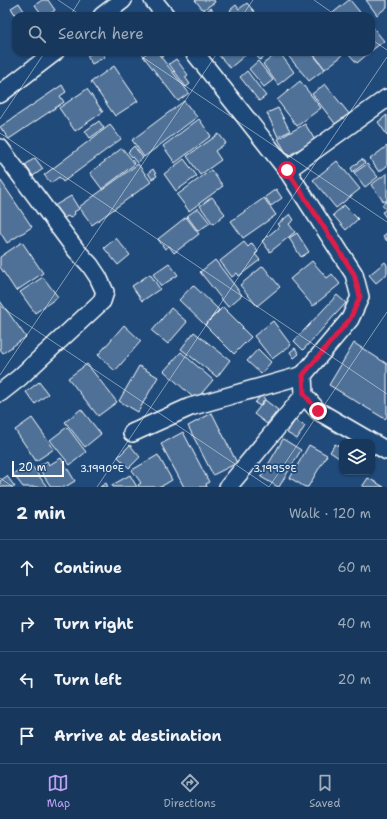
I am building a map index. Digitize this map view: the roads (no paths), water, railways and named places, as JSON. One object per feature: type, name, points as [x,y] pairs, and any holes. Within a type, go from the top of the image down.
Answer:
[{"type":"street","points":[[107,12],[123,0]]},
{"type":"street","points":[[153,0],[163,12]]},
{"type":"street","points":[[0,94],[50,56]]},
{"type":"street","points":[[132,433],[190,407],[303,375],[350,319],[360,297],[354,274],[287,170],[197,56]]},
{"type":"street","points":[[287,170],[387,98]]},
{"type":"street","points":[[0,148],[76,250],[90,265],[105,292],[102,301],[19,378],[0,393]]},
{"type":"street","points":[[303,375],[304,394],[318,411],[387,451]]},
{"type":"street","points":[[228,487],[304,394]]}]
